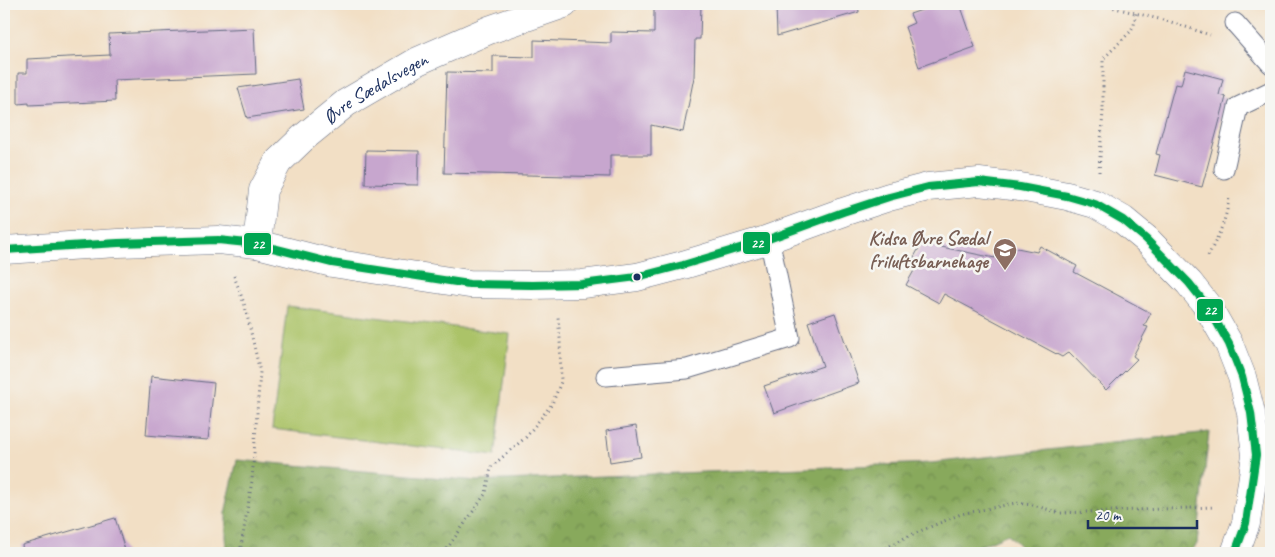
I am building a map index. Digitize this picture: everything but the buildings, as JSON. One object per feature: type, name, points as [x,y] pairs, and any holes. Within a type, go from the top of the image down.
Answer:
[{"type":"street","name":"Øvre Sædalsvegen","points":[[257,244],[263,190],[278,162],[303,138],[346,103],[418,61],[489,30],[564,4]]},
{"type":"street","points":[[4,250],[118,243],[218,240],[257,244],[332,263],[469,284],[582,284],[637,277],[684,265],[770,238],[843,212],[928,188],[979,182],[1020,187],[1067,196],[1096,204],[1122,220],[1146,239],[1190,283],[1208,307],[1229,344],[1242,377],[1263,454],[1246,523],[1235,553]]},
{"type":"lane","points":[[1235,23],[1271,64]]},
{"type":"lane","points":[[1224,169],[1238,107],[1271,90]]},
{"type":"lane","points":[[606,376],[687,368],[790,338],[770,238]]},
{"type":"path","points":[[1099,4],[1214,36]]},
{"type":"path","points":[[1099,175],[1103,111],[1103,59],[1130,32],[1136,13]]},
{"type":"path","points":[[1206,260],[1223,227],[1227,213],[1230,197],[1224,169]]},
{"type":"path","points":[[234,276],[245,306],[260,372],[252,481],[240,553]]},
{"type":"path","points":[[444,553],[486,493],[491,467],[526,437],[552,404],[561,382],[560,338],[557,312]]},
{"type":"path","points":[[877,553],[906,537],[960,514],[1016,503],[1033,505],[1060,514],[1219,506]]},
{"type":"green space","points":[[287,306],[510,334],[495,456],[272,429]]},
{"type":"green space","points":[[1209,432],[1197,544],[1190,553],[1027,553],[1008,534],[964,553],[226,553],[226,509],[237,460],[478,481],[931,463]]},
{"type":"transit line","name":"22","points":[[4,250],[118,243],[218,240],[257,244],[332,263],[469,284],[582,284],[637,277],[683,265],[763,241],[889,197],[928,187],[979,182],[1020,187],[1067,196],[1095,204],[1123,220],[1146,239],[1189,283],[1208,307],[1229,344],[1242,377],[1251,413],[1256,455],[1246,523],[1235,553]]},
{"type":"place","name":"Kidsa Øvre Sædal friluftsbarnehage","points":[[1005,271]]}]
